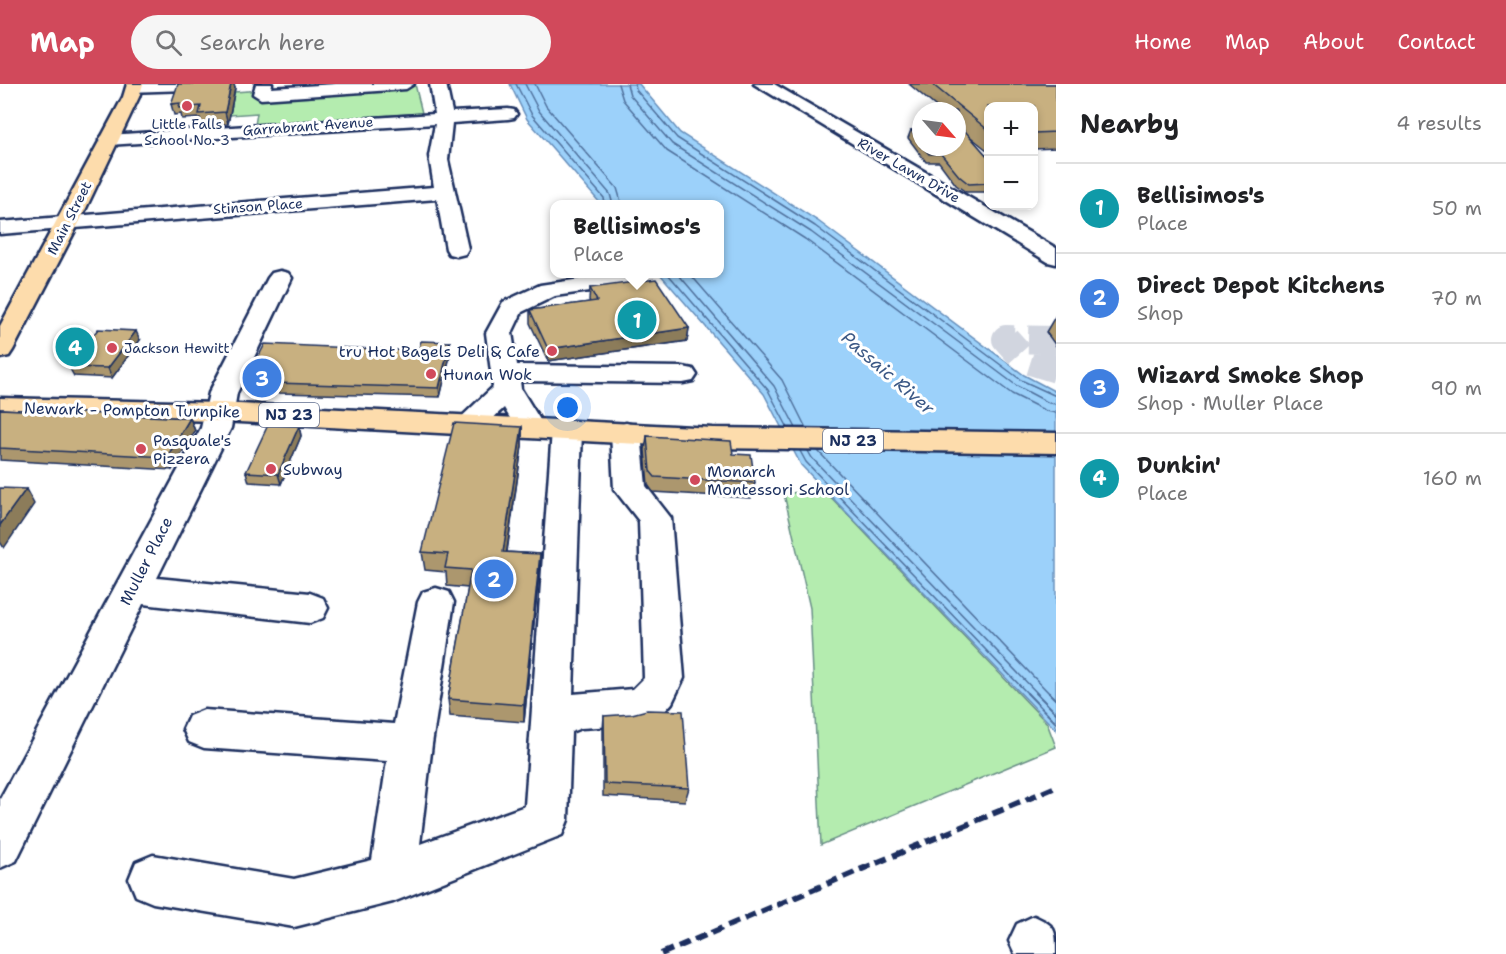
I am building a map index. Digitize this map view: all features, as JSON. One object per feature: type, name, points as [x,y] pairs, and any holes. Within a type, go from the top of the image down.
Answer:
[{"type":"main road","name":"Main Street","points":[[0,351],[69,221],[134,86]]},
{"type":"main road","name":"Newark - Pompton Turnpike","points":[[0,407],[220,412],[713,438],[1056,443]]},
{"type":"street","points":[[134,86],[217,84]]},
{"type":"street","points":[[262,89],[406,84]]},
{"type":"street","points":[[438,84],[444,102],[444,130],[438,151],[457,249]]},
{"type":"street","name":"River Lawn Drive","points":[[762,84],[1056,256]]},
{"type":"street","name":"Garrabrant Avenue","points":[[108,140],[508,114]]},
{"type":"street","name":"Stinson Place","points":[[0,228],[446,192]]},
{"type":"street","name":"Muller Place","points":[[1,843],[216,428],[222,393],[280,278]]},
{"type":"street","points":[[153,879],[294,903],[393,878],[546,820],[551,722],[549,429],[506,381],[499,333],[512,306],[549,290],[632,278]]},
{"type":"street","points":[[468,425],[506,381],[683,375]]},
{"type":"street","points":[[551,722],[580,710],[635,707],[649,702],[659,694],[664,678],[655,518],[630,489],[626,433]]},
{"type":"street","points":[[131,589],[310,608]]},
{"type":"street","points":[[393,878],[411,744],[436,602]]},
{"type":"street","points":[[204,729],[411,744]]},
{"type":"green space","points":[[349,84],[415,84],[422,113],[255,125],[257,113],[230,115],[234,92]]},
{"type":"green space","points":[[823,489],[1047,723],[1056,747],[821,845],[810,608],[784,494]]},
{"type":"water","name":"Passaic River","points":[[510,84],[639,84],[680,133],[818,221],[1024,375],[1056,392],[1056,730],[801,465],[764,394],[663,278],[724,278],[724,200],[598,200],[527,119]]},
{"type":"building","points":[[178,84],[231,84],[225,112],[199,114],[201,106],[179,108],[180,103],[171,104]]},
{"type":"building","points":[[932,84],[1056,84],[1056,132],[1038,133],[1038,102],[984,102],[984,127],[966,112],[966,102],[954,102]]},
{"type":"building","points":[[966,132],[984,152],[984,183],[969,184],[943,156],[966,156]]},
{"type":"building","points":[[656,279],[689,328],[548,349],[530,310],[597,301],[590,288]]},
{"type":"building","points":[[98,329],[136,331],[108,368],[69,367]]},
{"type":"building","points":[[421,341],[450,342],[439,388],[275,383],[278,376],[249,375],[265,344],[418,351]]},
{"type":"building","points":[[0,409],[190,418],[167,457],[0,448]]},
{"type":"building","points":[[454,423],[522,427],[503,552],[540,554],[524,705],[448,699],[471,570],[445,568],[448,554],[422,552]]},
{"type":"building","points":[[268,425],[299,426],[278,474],[246,472]]},
{"type":"building","points":[[647,436],[731,441],[733,454],[751,455],[755,483],[655,477],[650,471]]},
{"type":"building","points":[[0,488],[26,489],[0,525]]},
{"type":"building","points":[[647,710],[683,711],[689,788],[605,784],[604,716],[632,714]]},
{"type":"tunnel","points":[[1056,340],[1006,339],[1024,359],[1056,369]]},
{"type":"railway","points":[[661,954],[1056,787]]},
{"type":"place","name":"Little Falls School No. 3","points":[[187,106]]},
{"type":"place","name":"Bellisimos's","points":[[637,320]]},
{"type":"place","name":"Dunkin'","points":[[75,347]]},
{"type":"place","name":"Jackson Hewitt","points":[[112,348]]},
{"type":"place","name":"tru Hot Bagels Deli & Cafe","points":[[552,351]]},
{"type":"place","name":"Hunan Wok","points":[[431,374]]},
{"type":"place","name":"Wizard Smoke Shop","points":[[262,378]]},
{"type":"place","name":"Pasquale's Pizzera","points":[[141,449]]},
{"type":"place","name":"Subway","points":[[271,469]]},
{"type":"place","name":"Monarch Montessori School","points":[[695,480]]},
{"type":"place","name":"Direct Depot Kitchens","points":[[494,579]]}]
